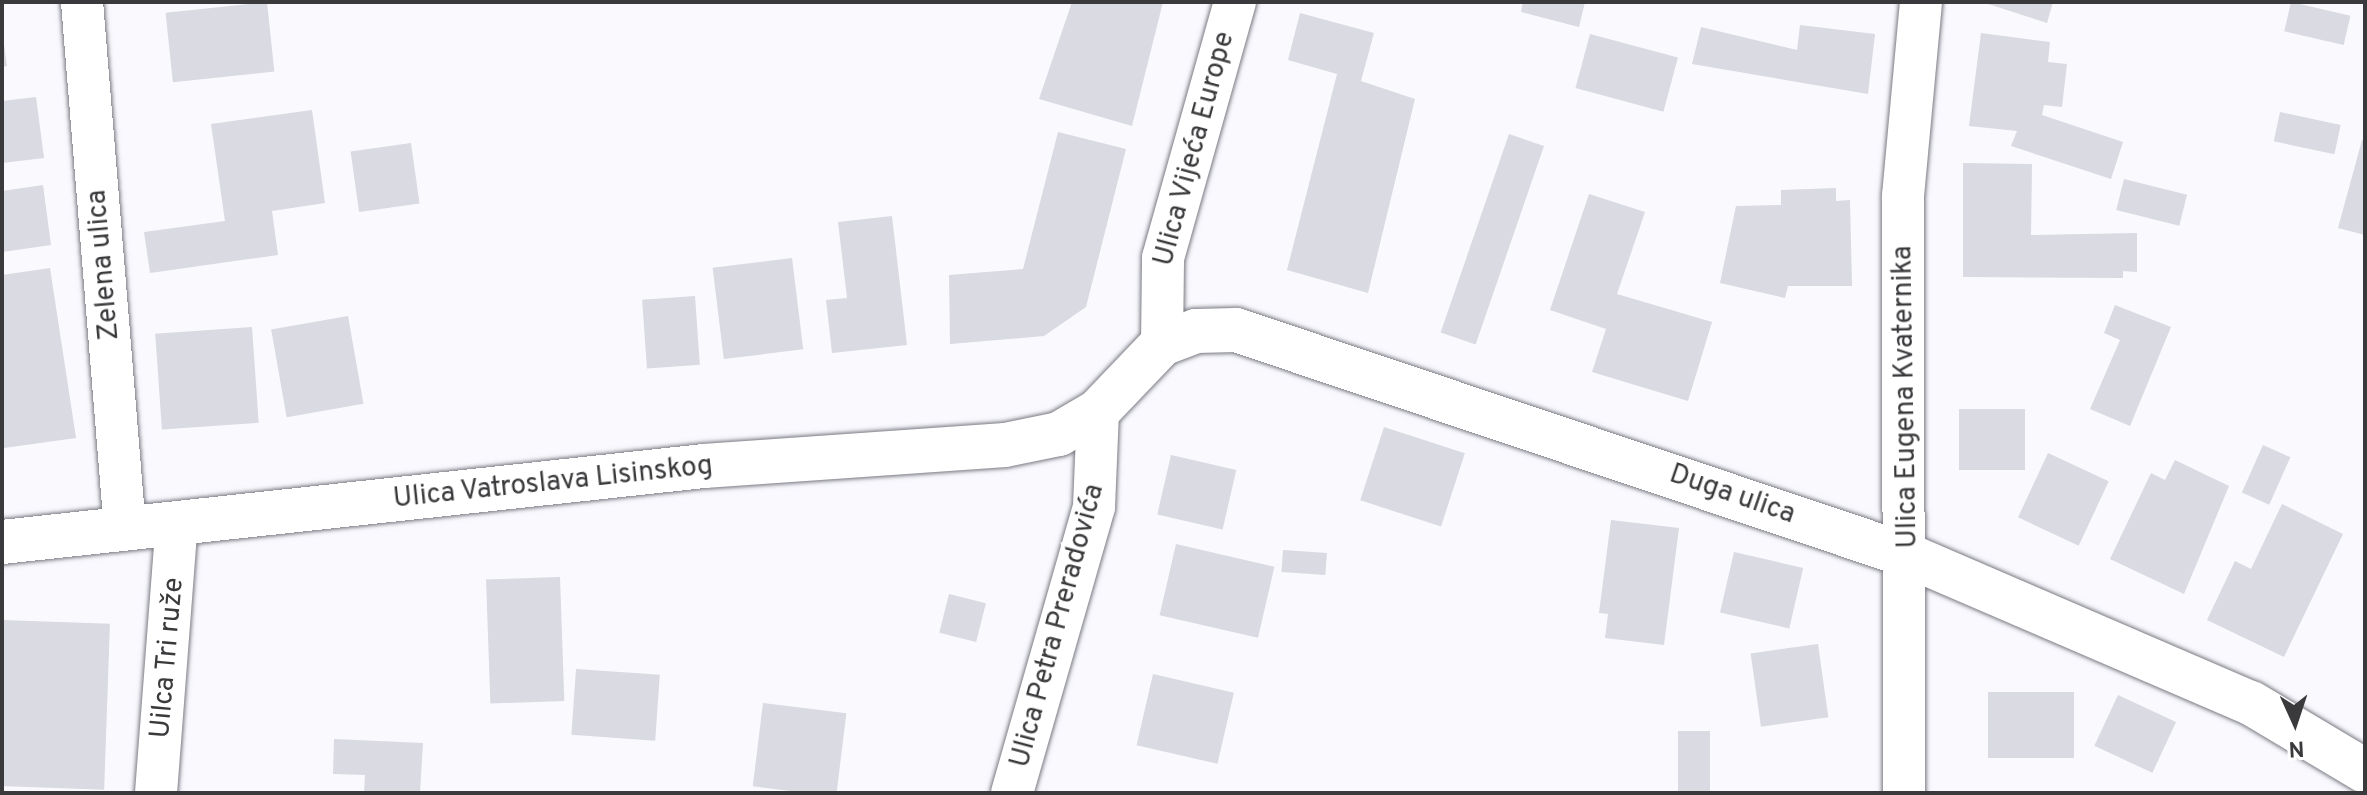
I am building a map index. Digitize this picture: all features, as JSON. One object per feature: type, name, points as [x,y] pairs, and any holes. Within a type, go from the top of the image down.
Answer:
[{"type":"main road","name":"Duga ulica","points":[[1098,411],[1162,344],[1196,331],[1278,339],[1909,556],[2251,703],[2365,771]]},
{"type":"main road","name":"Ulica Vatroslava Lisinskog","points":[[2,542],[704,466],[1005,445],[1059,434],[1098,411]]},
{"type":"street","name":"Zelena ulica","points":[[82,2],[125,529]]},
{"type":"street","name":"Ulica Vijeća Europe","points":[[1162,344],[1163,258],[1235,2]]},
{"type":"street","name":"Ulica Eugena Kvaternika","points":[[1904,793],[1909,556],[1903,196],[1921,2]]},
{"type":"street","name":"Ulica Petra Preradovića","points":[[1012,793],[1094,507],[1098,411]]},
{"type":"street","name":"Uilca Tri ruže","points":[[156,793],[177,523]]},
{"type":"building","points":[[267,2],[274,72],[173,82],[166,13]]},
{"type":"building","points":[[1072,2],[1163,2],[1132,126],[1039,99]]},
{"type":"building","points":[[1523,2],[1585,2],[1579,27],[1521,12]]},
{"type":"building","points":[[1982,2],[2053,2],[2047,23]]},
{"type":"building","points":[[2291,2],[2350,16],[2344,45],[2284,31]]},
{"type":"building","points":[[1300,13],[1374,33],[1361,81],[1415,99],[1368,293],[1287,270],[1337,74],[1288,60]]},
{"type":"building","points":[[1800,25],[1875,34],[1868,94],[1692,64],[1701,27],[1797,50]]},
{"type":"building","points":[[2,30],[7,66],[2,67]]},
{"type":"building","points":[[1981,33],[2050,42],[2048,62],[2067,64],[2062,107],[2044,105],[2042,115],[2123,142],[2111,179],[2011,146],[2017,131],[1969,126]]},
{"type":"building","points":[[1590,34],[1678,58],[1663,112],[1576,88]]},
{"type":"building","points":[[36,97],[44,158],[2,163],[2,101]]},
{"type":"building","points":[[312,110],[325,203],[272,211],[278,255],[150,273],[144,232],[225,221],[211,124]]},
{"type":"building","points":[[2280,112],[2341,125],[2334,154],[2274,141]]},
{"type":"building","points":[[1058,132],[1126,149],[1086,307],[1044,336],[950,344],[949,275],[1023,269]]},
{"type":"building","points":[[1509,134],[1544,146],[1476,345],[1441,333]]},
{"type":"building","points":[[2362,140],[2365,141],[2365,235],[2338,228]]},
{"type":"building","points":[[411,143],[419,203],[359,212],[351,151]]},
{"type":"building","points":[[1963,163],[2032,164],[2031,235],[2137,233],[2137,272],[2123,271],[2123,278],[1963,277]]},
{"type":"building","points":[[2124,179],[2187,195],[2179,226],[2116,210]]},
{"type":"building","points":[[43,185],[51,245],[2,252],[2,191]]},
{"type":"building","points":[[1836,188],[1836,201],[1850,200],[1852,286],[1788,286],[1785,298],[1720,283],[1736,206],[1781,205],[1781,190]]},
{"type":"building","points":[[1589,194],[1645,212],[1617,294],[1712,322],[1688,401],[1592,372],[1606,329],[1550,310]]},
{"type":"building","points":[[892,216],[907,345],[832,353],[826,300],[847,298],[838,222]]},
{"type":"building","points":[[792,258],[803,349],[724,359],[713,268]]},
{"type":"building","points":[[50,268],[76,438],[4,448],[2,275]]},
{"type":"building","points":[[695,296],[700,365],[647,369],[642,300]]},
{"type":"building","points":[[2115,305],[2171,327],[2130,426],[2090,409],[2120,340],[2104,333]]},
{"type":"building","points":[[348,316],[363,404],[287,417],[271,330]]},
{"type":"building","points":[[252,327],[259,423],[162,430],[155,334]]},
{"type":"building","points":[[1959,409],[2025,409],[2025,470],[1959,470]]},
{"type":"building","points":[[1384,427],[1465,453],[1441,526],[1360,500]]},
{"type":"building","points":[[2263,445],[2290,457],[2269,505],[2242,493]]},
{"type":"building","points":[[2048,453],[2109,481],[2079,546],[2018,517]]},
{"type":"building","points":[[1171,455],[1236,470],[1223,530],[1157,514]]},
{"type":"building","points":[[2175,460],[2229,486],[2184,594],[2110,559],[2151,473],[2165,480]]},
{"type":"building","points":[[2282,504],[2343,534],[2284,657],[2207,620],[2235,561],[2251,569]]},
{"type":"building","points":[[1611,520],[1679,528],[1664,645],[1605,638],[1608,614],[1599,613]]},
{"type":"building","points":[[1176,544],[1274,567],[1258,638],[1160,615]]},
{"type":"building","points":[[1283,550],[1327,553],[1325,575],[1281,572]]},
{"type":"building","points":[[1734,552],[1803,568],[1789,628],[1720,612]]},
{"type":"building","points":[[560,577],[564,701],[490,704],[486,580]]},
{"type":"building","points":[[949,594],[986,603],[976,642],[939,633]]},
{"type":"building","points":[[2,620],[110,624],[104,790],[2,786]]},
{"type":"building","points":[[1818,644],[1828,717],[1761,727],[1751,653]]},
{"type":"building","points":[[576,669],[660,675],[655,741],[571,735]]},
{"type":"building","points":[[1153,674],[1234,693],[1217,764],[1137,745]]},
{"type":"building","points":[[1988,692],[2074,692],[2074,758],[1988,758]]},
{"type":"building","points":[[2118,695],[2176,722],[2152,773],[2094,746]]},
{"type":"building","points":[[763,703],[846,713],[837,793],[753,786]]},
{"type":"building","points":[[1678,731],[1710,731],[1710,793],[1678,793]]},
{"type":"building","points":[[334,739],[423,743],[420,793],[364,793],[365,775],[333,774]]}]
